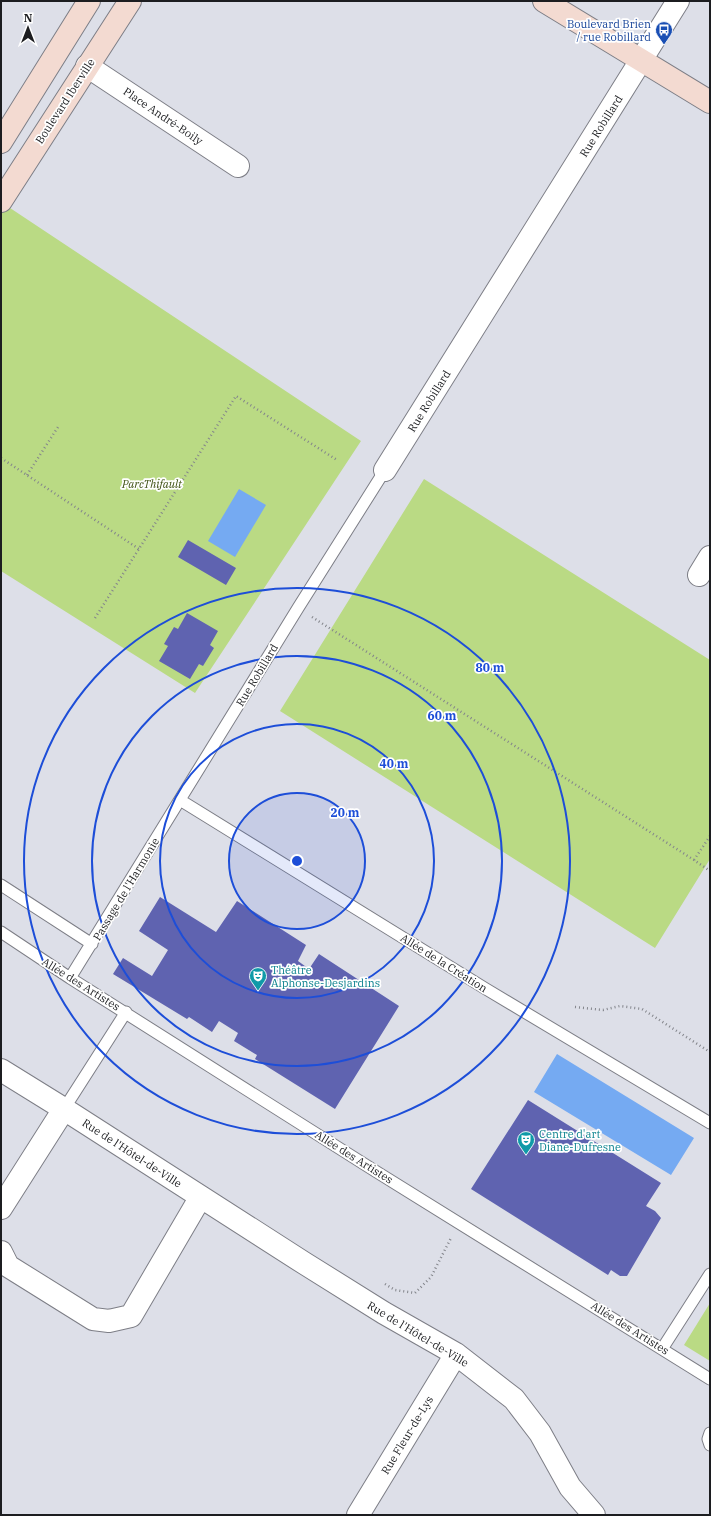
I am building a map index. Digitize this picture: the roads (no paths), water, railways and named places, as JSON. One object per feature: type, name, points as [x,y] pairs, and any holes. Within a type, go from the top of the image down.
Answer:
[{"type":"street","points":[[1,142],[88,1]]},
{"type":"street","name":"Boulevard Iberville","points":[[1,201],[130,1]]},
{"type":"street","points":[[544,1],[710,102]]},
{"type":"street","points":[[561,1],[642,60]]},
{"type":"street","name":"Rue Robillard","points":[[385,470],[678,1]]},
{"type":"street","name":"Place André-Boily","points":[[88,66],[238,166]]},
{"type":"street","name":"Rue de l'Hôtel-de-Ville","points":[[1,1070],[64,1109],[200,1198],[384,1313],[456,1354],[514,1399],[540,1433],[570,1487],[594,1515]]},
{"type":"street","points":[[1,1208],[64,1109]]},
{"type":"street","points":[[1,1252],[8,1266],[93,1319],[109,1321],[131,1316],[200,1198]]},
{"type":"street","name":"Rue Fleur-de-Lys","points":[[358,1515],[456,1354]]},
{"type":"lane","name":"Rue Robillard","points":[[180,800],[385,470]]},
{"type":"lane","name":"Passage de l'Harmonie","points":[[70,978],[180,800]]},
{"type":"lane","name":"Allée de la Création","points":[[180,800],[486,989],[710,1123]]},
{"type":"lane","points":[[1,885],[92,944]]},
{"type":"lane","name":"Allée des Artistes","points":[[1,932],[70,978],[372,1169],[710,1379]]},
{"type":"lane","points":[[64,1109],[126,1012]]},
{"type":"lane","points":[[662,1349],[710,1274]]},
{"type":"lane","points":[[710,1433],[708,1439],[710,1445]]},
{"type":"water","points":[[239,489],[266,505],[235,557],[208,541]]},
{"type":"water","points":[[557,1054],[694,1138],[671,1175],[534,1092]]},
{"type":"place","name":"Boulevard Brien / rue Robillard","points":[[664,45]]},
{"type":"place","name":"Théâtre Alphonse-Desjardins","points":[[258,991]]},
{"type":"place","name":"Centre d'art Diane-Dufresne","points":[[526,1155]]},
{"type":"park label","name":"ParcThifault","points":[[152,484]]}]
